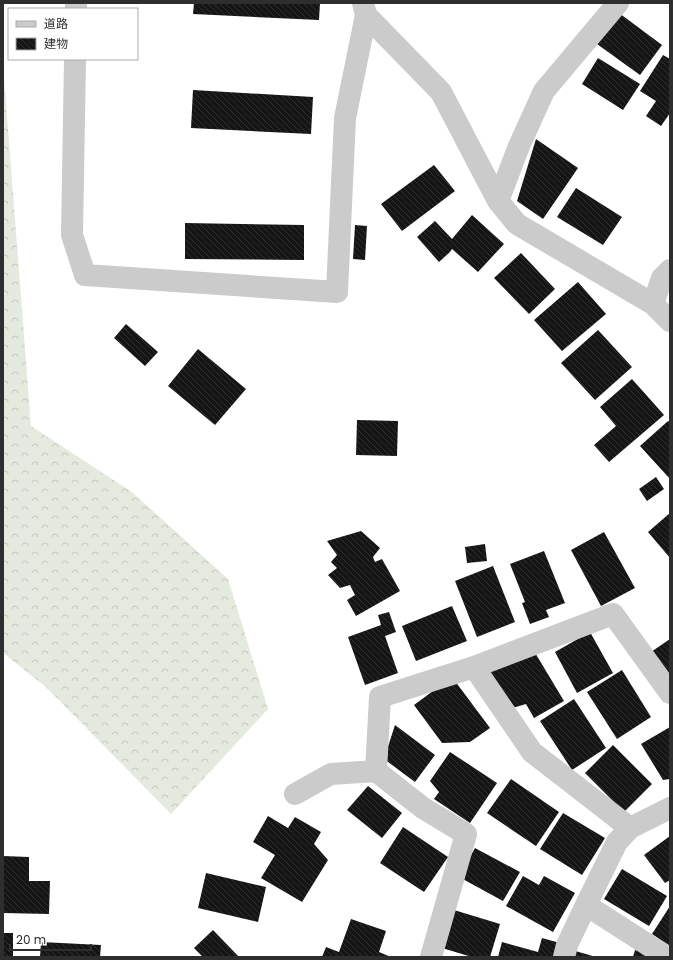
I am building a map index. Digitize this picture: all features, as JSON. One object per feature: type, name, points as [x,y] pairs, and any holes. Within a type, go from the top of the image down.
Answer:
[{"type":"street","points":[[498,201],[519,146],[544,91],[618,3]]},
{"type":"street","points":[[364,9],[441,92],[498,201],[517,224],[653,304],[670,321]]},
{"type":"street","points":[[75,60],[72,234],[85,275],[338,292],[345,118],[364,9]]},
{"type":"street","points":[[653,304],[662,278],[670,270]]},
{"type":"street","points":[[376,770],[380,697],[474,667],[613,614],[670,694]]},
{"type":"street","points":[[474,667],[532,752],[630,828]]},
{"type":"street","points":[[295,794],[331,774],[376,770],[423,808],[466,834],[431,957]]},
{"type":"street","points":[[564,957],[567,945],[617,842],[630,828],[670,808]]},
{"type":"street","points":[[586,905],[667,957]]},
{"type":"green space","points":[[3,64],[31,426],[132,492],[228,579],[268,709],[171,814],[46,687],[3,653]]},
{"type":"building","points":[[194,3],[320,3],[319,20],[193,14]]},
{"type":"building","points":[[619,13],[662,45],[640,75],[597,44]]},
{"type":"building","points":[[663,55],[670,59],[670,113],[661,126],[646,116],[656,101],[640,91]]},
{"type":"building","points":[[598,58],[640,84],[623,110],[582,84]]},
{"type":"building","points":[[193,90],[313,97],[311,134],[191,128]]},
{"type":"building","points":[[536,139],[578,168],[543,219],[517,201]]},
{"type":"building","points":[[434,165],[455,191],[402,231],[381,204]]},
{"type":"building","points":[[576,188],[622,217],[603,245],[557,217]]},
{"type":"building","points":[[472,215],[504,244],[478,272],[452,249],[439,262],[417,237],[435,221],[452,239]]},
{"type":"building","points":[[185,223],[304,225],[304,260],[185,259]]},
{"type":"building","points":[[355,225],[367,226],[365,260],[353,259]]},
{"type":"building","points":[[521,253],[555,289],[529,314],[494,278]]},
{"type":"building","points":[[578,282],[606,314],[562,351],[534,320]]},
{"type":"building","points":[[126,324],[158,352],[145,366],[114,338]]},
{"type":"building","points":[[598,330],[632,367],[595,400],[561,363]]},
{"type":"building","points":[[198,349],[246,389],[215,425],[168,386]]},
{"type":"building","points":[[632,379],[664,415],[609,462],[594,445],[616,426],[600,407]]},
{"type":"building","points":[[357,420],[398,421],[397,456],[356,455]]},
{"type":"building","points":[[668,421],[670,422],[670,479],[640,446]]},
{"type":"building","points":[[656,477],[664,489],[647,501],[639,489]]},
{"type":"building","points":[[670,513],[670,558],[648,532]]},
{"type":"building","points":[[361,531],[380,548],[373,557],[375,562],[382,559],[400,591],[356,616],[347,600],[355,595],[350,585],[340,588],[328,575],[337,568],[331,562],[337,555],[327,541]]},
{"type":"building","points":[[604,532],[635,588],[601,606],[571,550]]},
{"type":"building","points":[[485,544],[487,561],[467,563],[465,547]]},
{"type":"building","points":[[544,551],[565,603],[546,610],[549,617],[530,624],[522,603],[525,602],[510,564]]},
{"type":"building","points":[[493,566],[515,622],[477,637],[455,581]]},
{"type":"building","points":[[452,606],[467,641],[416,661],[402,626]]},
{"type":"building","points":[[389,612],[396,632],[385,636],[398,673],[365,685],[348,637],[381,625],[378,615]]},
{"type":"building","points":[[590,632],[613,673],[577,693],[555,652]]},
{"type":"building","points":[[670,639],[670,678],[651,652]]},
{"type":"building","points":[[531,646],[564,701],[534,718],[526,704],[509,709],[487,672]]},
{"type":"building","points":[[622,670],[651,717],[617,739],[587,692]]},
{"type":"building","points":[[452,677],[490,728],[470,742],[442,743],[414,705]]},
{"type":"building","points":[[574,699],[606,748],[572,770],[540,721]]},
{"type":"building","points":[[395,725],[435,755],[415,782],[384,759]]},
{"type":"building","points":[[670,727],[670,779],[663,780],[641,744]]},
{"type":"building","points":[[613,745],[652,784],[624,812],[585,773]]},
{"type":"building","points":[[450,752],[497,783],[470,823],[434,799],[439,792],[430,781]]},
{"type":"building","points":[[511,779],[559,812],[536,846],[487,813]]},
{"type":"building","points":[[368,786],[402,813],[382,838],[347,810]]},
{"type":"building","points":[[563,813],[605,838],[582,875],[540,849]]},
{"type":"building","points":[[268,816],[288,828],[295,817],[321,832],[314,844],[328,860],[302,902],[261,878],[275,855],[253,842]]},
{"type":"building","points":[[403,827],[448,857],[424,892],[380,863]]},
{"type":"building","points":[[670,836],[670,880],[665,883],[644,855]]},
{"type":"building","points":[[475,848],[520,872],[503,901],[459,877]]},
{"type":"building","points":[[3,856],[29,857],[29,881],[50,881],[49,914],[3,913]]},
{"type":"building","points":[[622,869],[667,896],[649,926],[604,899]]},
{"type":"building","points":[[206,873],[266,887],[258,922],[198,908]]},
{"type":"building","points":[[523,876],[539,885],[544,876],[575,893],[553,932],[506,906]]},
{"type":"building","points":[[670,906],[670,946],[652,934]]},
{"type":"building","points":[[454,910],[500,924],[490,957],[472,957],[442,948]]},
{"type":"building","points":[[351,919],[386,931],[379,952],[391,957],[322,957],[326,947],[339,952]]},
{"type":"building","points":[[213,930],[239,957],[203,957],[194,948]]},
{"type":"building","points":[[3,933],[13,933],[13,957],[3,957]]},
{"type":"building","points":[[542,938],[560,943],[557,957],[498,957],[502,942],[538,952]]},
{"type":"building","points":[[41,942],[101,945],[100,957],[40,957]]},
{"type":"building","points":[[572,950],[596,957],[570,957]]},
{"type":"building","points":[[635,950],[659,956],[659,957],[633,957]]}]
